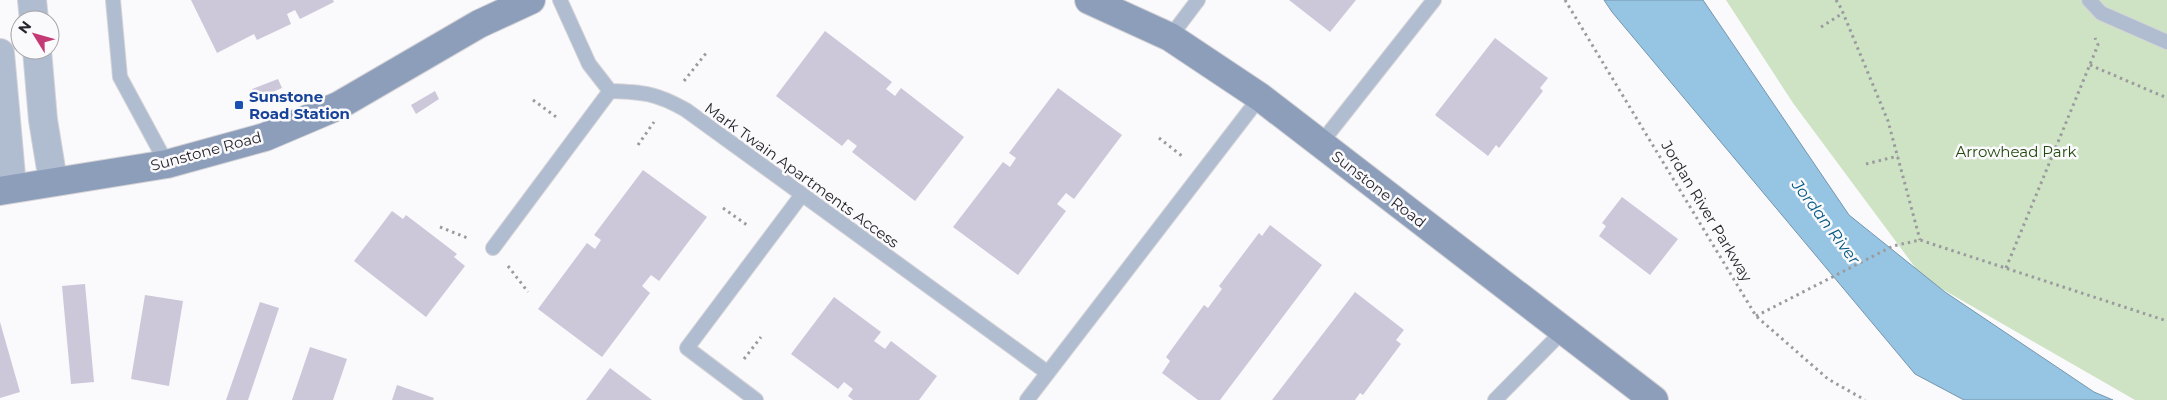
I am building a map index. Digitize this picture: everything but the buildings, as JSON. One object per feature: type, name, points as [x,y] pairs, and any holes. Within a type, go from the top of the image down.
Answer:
[{"type":"street","name":"Sunstone Road","points":[[6,189],[167,164],[265,136],[338,106],[479,24],[531,0]]},
{"type":"street","name":"Sunstone Road","points":[[1089,0],[1170,37],[1260,97],[1654,400]]},
{"type":"street","points":[[0,53],[6,189]]},
{"type":"street","points":[[38,60],[43,120],[53,181]]},
{"type":"lane","points":[[113,0],[120,77],[167,164]]},
{"type":"lane","points":[[493,248],[610,91],[590,64],[560,0]]},
{"type":"lane","points":[[1170,37],[1198,0]]},
{"type":"lane","points":[[1321,143],[1434,0]]},
{"type":"lane","points":[[2089,0],[2101,13],[2167,42]]},
{"type":"lane","name":"Mark Twain Apartments Access","points":[[610,91],[646,92],[669,100],[686,110],[801,196],[1048,373]]},
{"type":"lane","points":[[1028,400],[1260,97]]},
{"type":"lane","points":[[756,400],[687,348],[801,196]]},
{"type":"lane","points":[[1495,400],[1564,330]]},
{"type":"path","name":"Jordan River Parkway","points":[[1565,0],[1756,316],[1828,379],[1865,400]]},
{"type":"path","points":[[1836,0],[1888,121],[1920,240]]},
{"type":"path","points":[[1821,27],[1843,13]]},
{"type":"path","points":[[2006,268],[2098,45],[2094,36]]},
{"type":"path","points":[[2090,65],[2167,98]]},
{"type":"path","points":[[533,100],[578,134]]},
{"type":"path","points":[[1866,164],[1898,156]]},
{"type":"path","points":[[1756,316],[1893,246],[1920,240],[2167,321]]},
{"type":"green space","name":"Arrowhead Park","points":[[1726,0],[2167,0],[2167,400],[2135,400],[1923,278],[1793,103]]},
{"type":"water","name":"Jordan River","points":[[1604,0],[1703,0],[1849,215],[1945,292],[2094,392],[2113,400],[1964,400],[1915,374],[1612,12]]},
{"type":"place","name":"Sunstone Road Station","points":[[239,105]]}]
